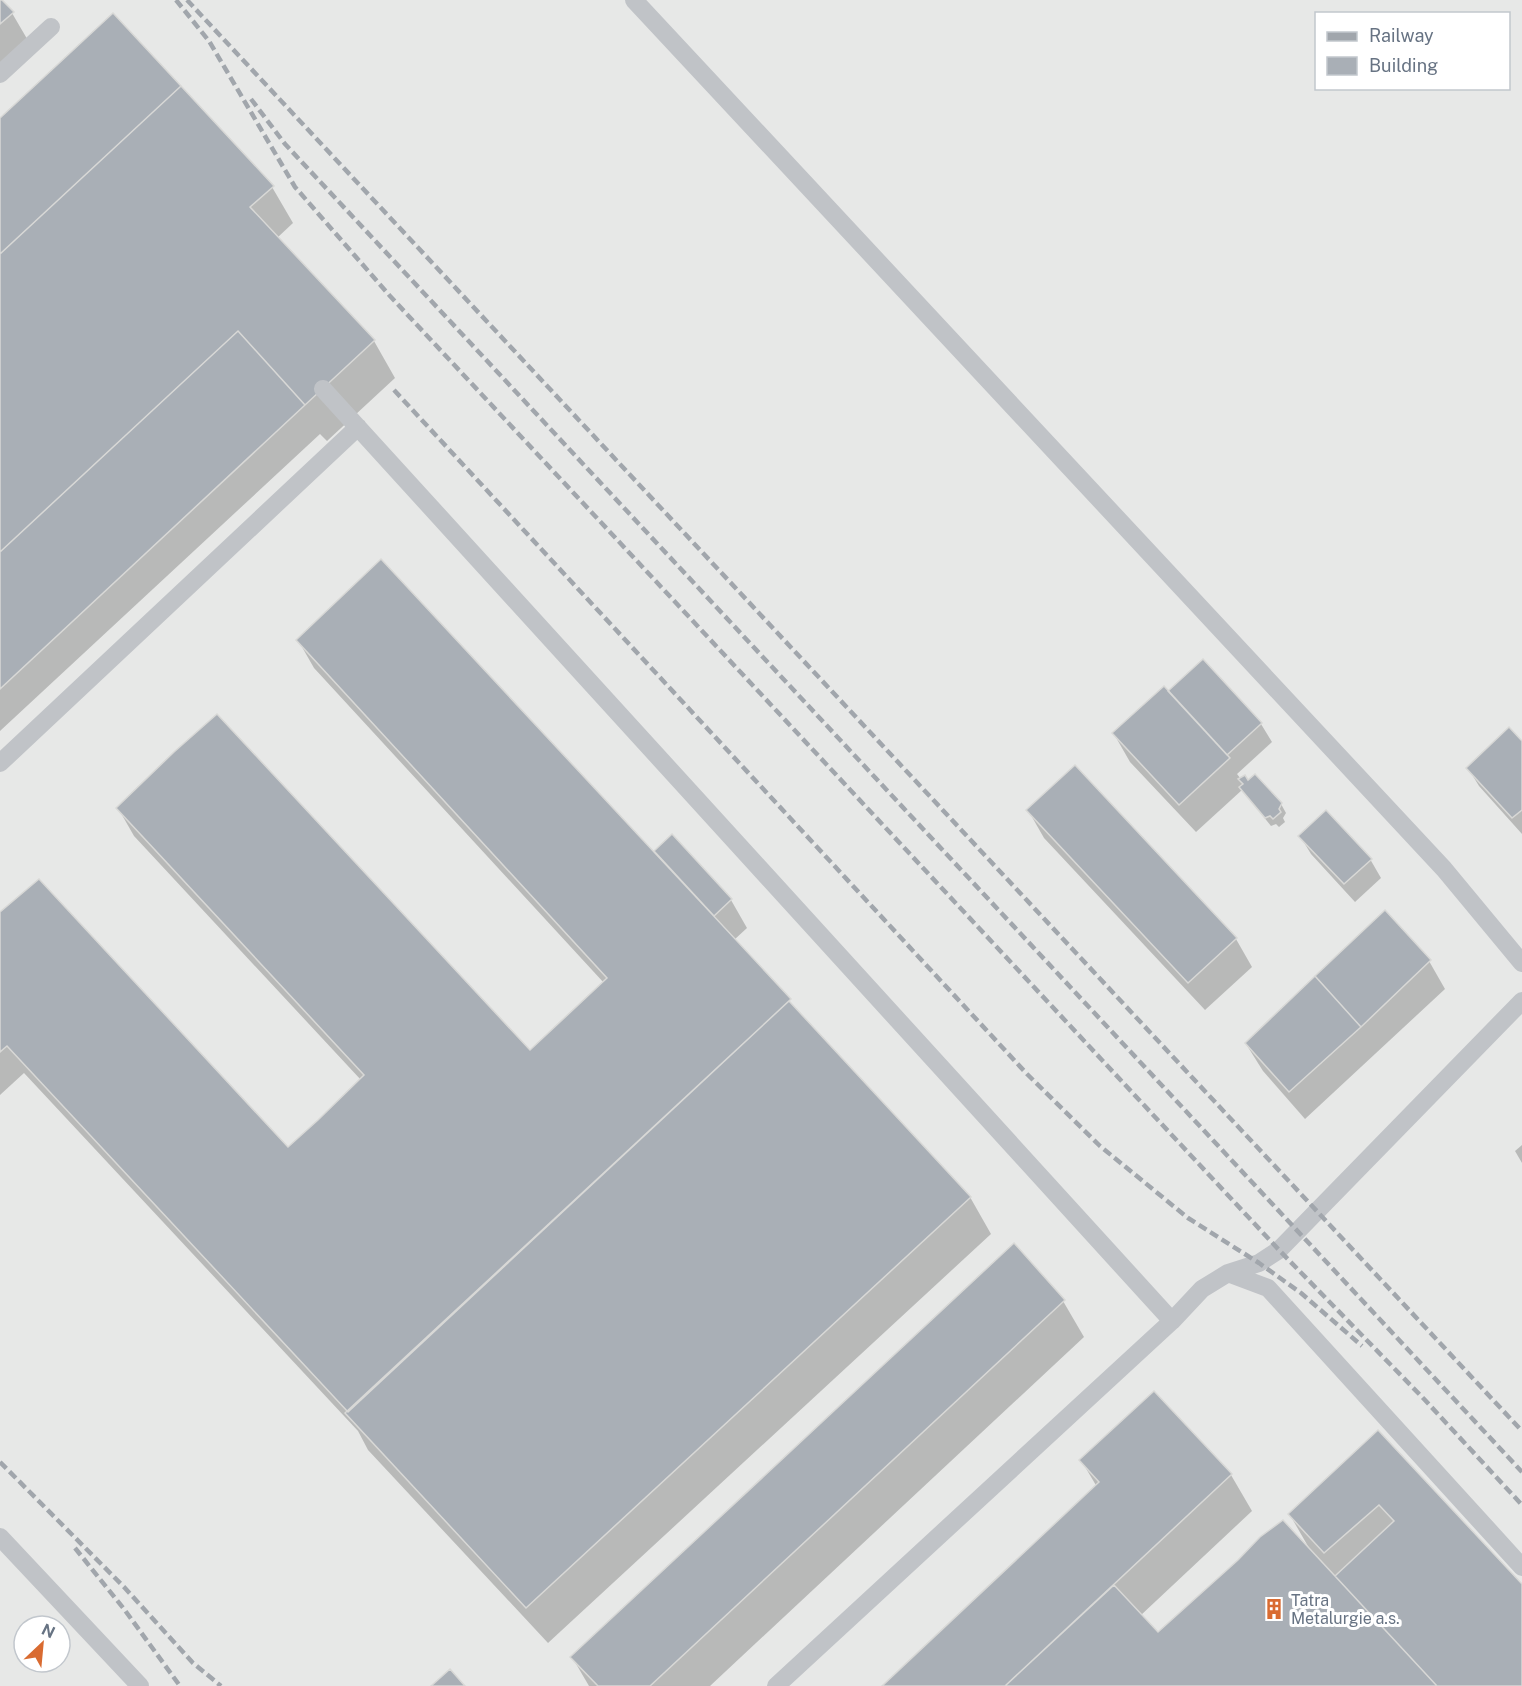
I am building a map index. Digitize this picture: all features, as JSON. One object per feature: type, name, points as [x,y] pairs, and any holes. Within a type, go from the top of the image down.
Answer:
[{"type":"lane","points":[[634,0],[1444,868],[1522,963]]},
{"type":"lane","points":[[0,74],[51,27]]},
{"type":"lane","points":[[323,388],[1172,1321]]},
{"type":"lane","points":[[0,763],[358,427]]},
{"type":"lane","points":[[776,1686],[1172,1321],[1202,1289],[1228,1273],[1259,1263],[1279,1250],[1522,1001]]},
{"type":"lane","points":[[1228,1273],[1268,1288],[1522,1567]]},
{"type":"lane","points":[[0,1537],[140,1686]]},
{"type":"shaded area","points":[[0,0],[1522,0],[1522,1686],[0,1686]]},
{"type":"building","points":[[0,0],[14,12],[0,24]]},
{"type":"building","points":[[113,13],[181,86],[0,254],[0,118]]},
{"type":"building","points":[[181,86],[274,186],[250,207],[375,340],[305,405],[238,331],[0,552],[0,254]]},
{"type":"building","points":[[238,331],[305,405],[0,689],[0,552]]},
{"type":"building","points":[[381,559],[791,999],[348,1412],[7,1046],[0,1052],[0,912],[39,879],[288,1147],[318,1120],[364,1075],[116,808],[217,714],[530,1050],[607,978],[296,640]]},
{"type":"building","points":[[1203,659],[1262,723],[1227,755],[1168,691]]},
{"type":"building","points":[[1164,686],[1230,758],[1179,805],[1112,733]]},
{"type":"building","points":[[1509,727],[1522,741],[1522,810],[1512,818],[1466,768]]},
{"type":"building","points":[[1075,765],[1237,938],[1188,983],[1026,810]]},
{"type":"building","points":[[1255,774],[1282,803],[1279,809],[1281,812],[1273,819],[1270,816],[1265,818],[1239,787],[1243,784],[1238,779],[1245,775],[1248,780]]},
{"type":"building","points":[[1326,810],[1372,859],[1344,884],[1298,836]]},
{"type":"building","points":[[672,834],[732,899],[714,916],[654,851]]},
{"type":"building","points":[[1385,910],[1431,960],[1361,1027],[1315,976]]},
{"type":"building","points":[[1315,976],[1361,1027],[1289,1092],[1245,1043]]},
{"type":"building","points":[[789,1001],[971,1197],[526,1608],[345,1413]]},
{"type":"building","points":[[1014,1243],[1065,1300],[650,1686],[598,1686],[570,1657]]},
{"type":"building","points":[[1154,1391],[1232,1474],[1005,1686],[882,1686],[1099,1482],[1079,1460]]},
{"type":"building","points":[[1378,1430],[1522,1584],[1522,1686],[1437,1686],[1335,1576],[1394,1521],[1379,1505],[1324,1553],[1288,1514]]},
{"type":"building","name":"Tatra Metalurgie a.s.","points":[[1283,1520],[1437,1686],[1005,1686],[1114,1585],[1158,1632],[1238,1560],[1260,1537]]},
{"type":"building","points":[[450,1669],[465,1686],[431,1686]]},
{"type":"railway","points":[[176,0],[209,41],[295,187],[390,296],[1279,1250],[1424,1399],[1522,1505]]},
{"type":"railway","points":[[187,0],[1522,1431]]},
{"type":"railway","points":[[251,99],[285,144],[1522,1472]]},
{"type":"railway","points":[[394,390],[1027,1074],[1100,1146],[1188,1218],[1301,1293],[1362,1346]]},
{"type":"railway","points":[[0,1462],[124,1587],[193,1663],[221,1686]]},
{"type":"railway","points":[[75,1548],[124,1609],[180,1686]]},
{"type":"place","name":"Tatra Metalurgie a.s.","points":[[1274,1609]]}]
